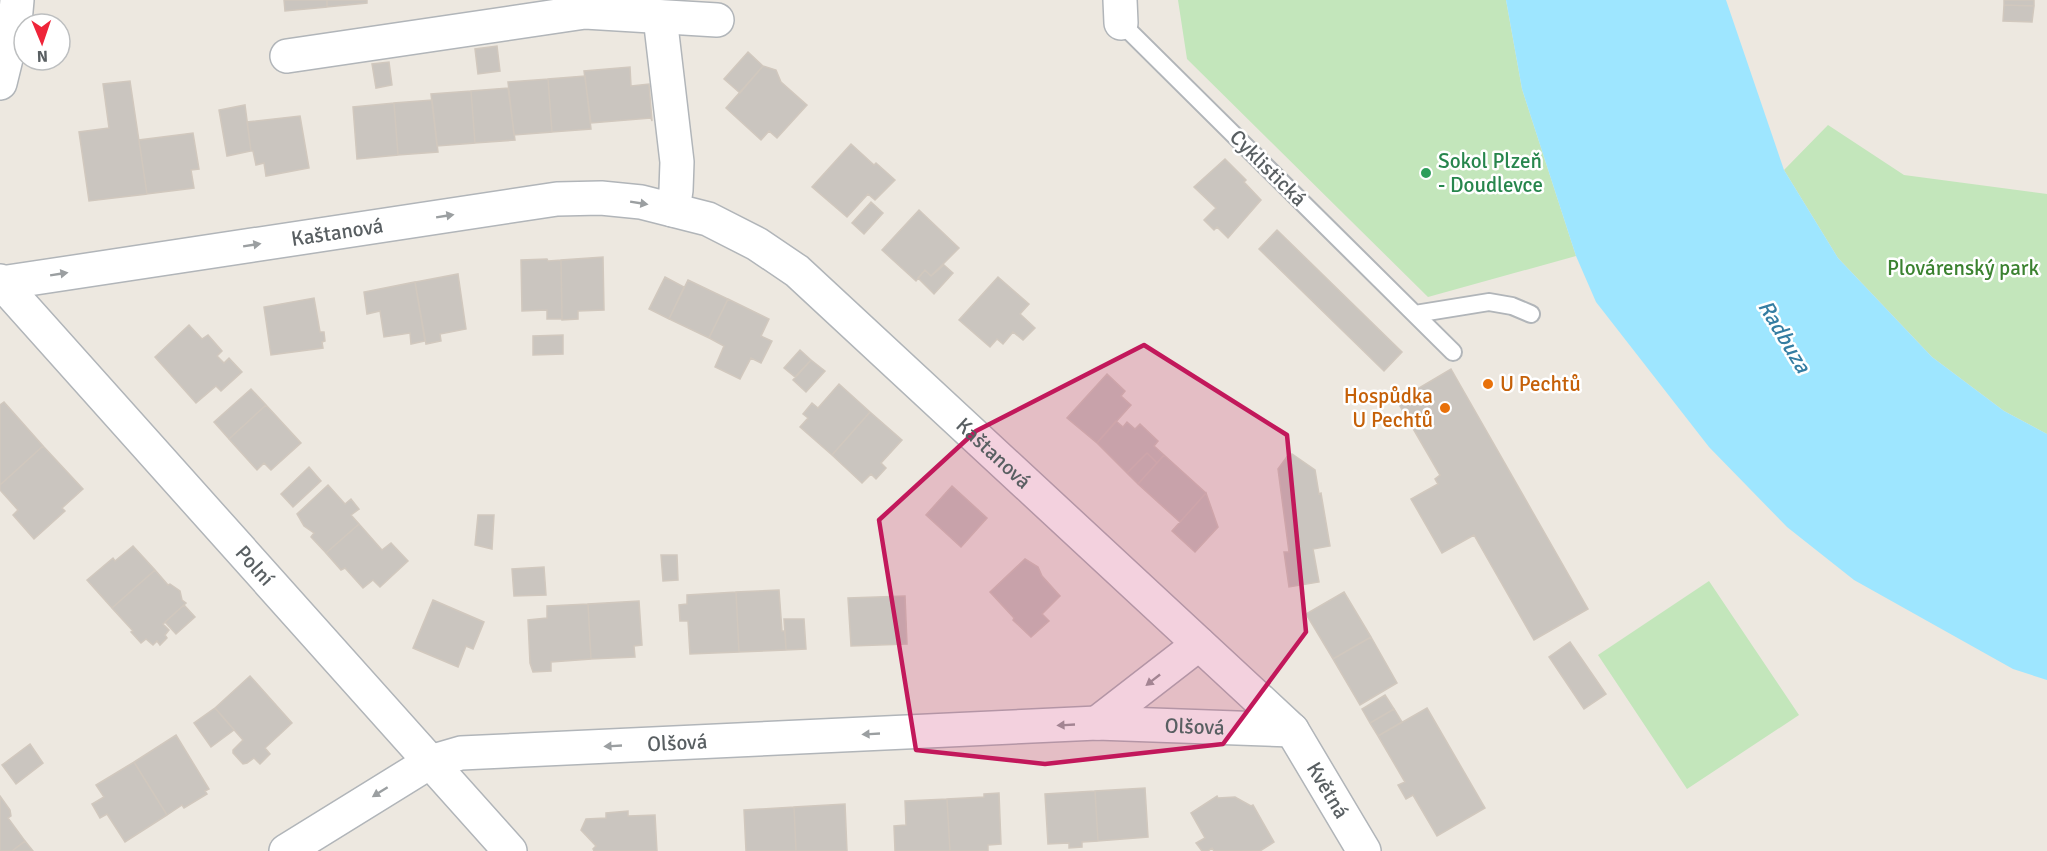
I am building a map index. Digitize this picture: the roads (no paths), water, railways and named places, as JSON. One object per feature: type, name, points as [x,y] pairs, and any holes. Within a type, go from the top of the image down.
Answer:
[{"type":"street","points":[[0,83],[17,0]]},
{"type":"street","points":[[287,56],[585,12],[717,20]]},
{"type":"street","points":[[660,17],[677,162],[676,190],[672,210]]},
{"type":"street","name":"Kaštanová","points":[[1,282],[557,199],[601,198],[641,202],[708,219],[757,244],[797,272],[1292,730]]},
{"type":"street","name":"Polní","points":[[1,282],[510,851]]},
{"type":"street","points":[[1097,723],[1199,644]]},
{"type":"street","name":"Olšová","points":[[286,851],[430,762],[461,753],[1097,723],[1292,730]]},
{"type":"street","name":"Květná","points":[[1292,730],[1364,851]]},
{"type":"lane","name":"Cyklistická","points":[[1120,11],[1453,352]]},
{"type":"lane","points":[[1415,314],[1489,302],[1512,306],[1531,314]]},
{"type":"water","name":"Radbuza","points":[[1506,0],[1726,0],[1784,170],[1838,258],[1932,357],[2004,411],[2047,434],[2047,680],[2013,669],[1854,580],[1787,527],[1709,447],[1596,302],[1576,256],[1522,89]]},
{"type":"place","name":"Sokol Plzeň - Doudlevce","points":[[1426,173]]},
{"type":"place","name":"U Pechtů","points":[[1488,384]]},
{"type":"place","name":"Hospůdka U Pechtů","points":[[1445,408]]},
{"type":"park label","name":"Plovárenský park","points":[[1963,268]]}]
